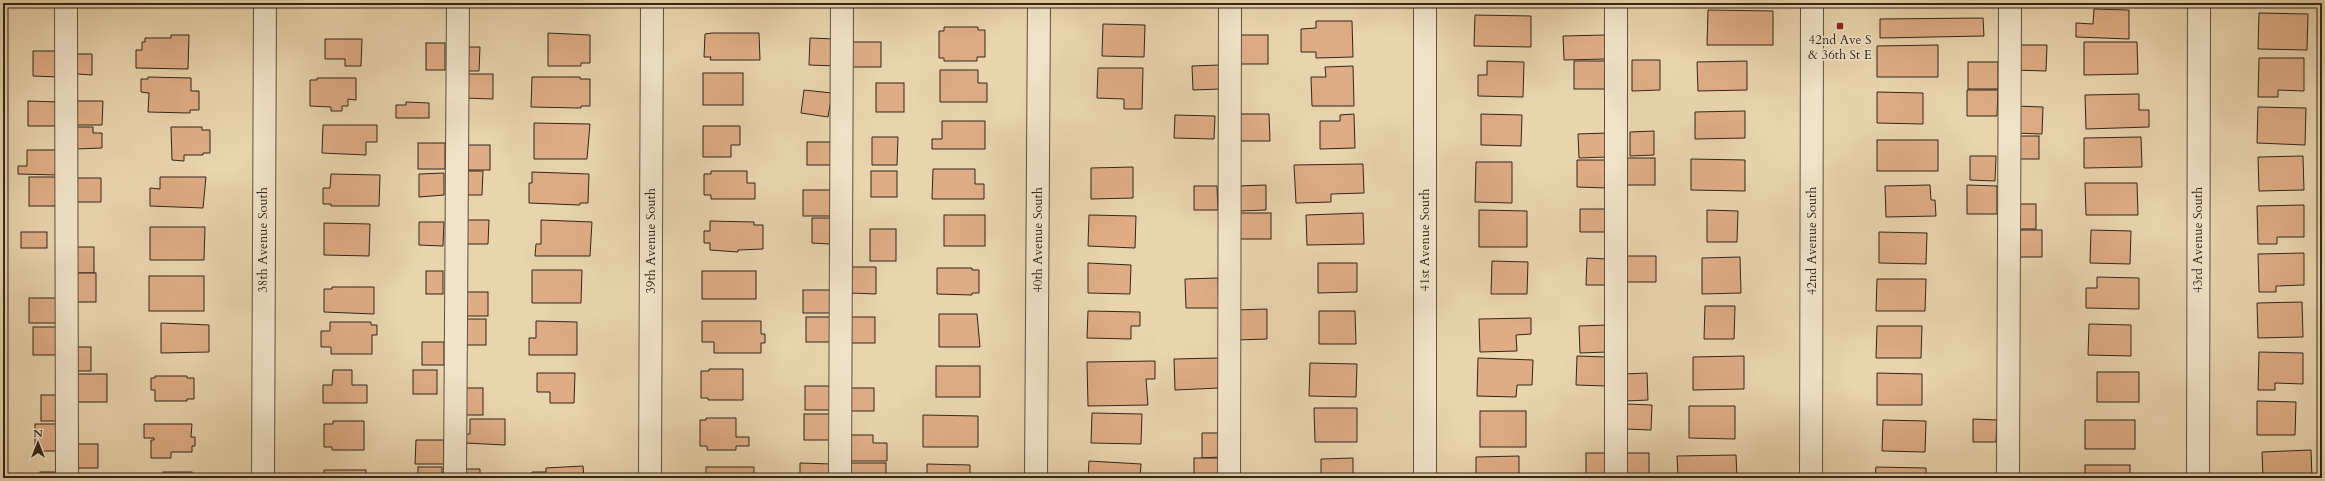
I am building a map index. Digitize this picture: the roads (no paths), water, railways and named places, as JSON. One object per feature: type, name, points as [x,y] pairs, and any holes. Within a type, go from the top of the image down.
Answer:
[{"type":"street","points":[[66,3],[67,478]]},
{"type":"street","name":"38th Avenue South","points":[[263,478],[265,3]]},
{"type":"street","points":[[455,478],[458,3]]},
{"type":"street","name":"39th Avenue South","points":[[650,478],[652,3]]},
{"type":"street","points":[[840,478],[842,3]]},
{"type":"street","name":"40th Avenue South","points":[[1036,478],[1039,3]]},
{"type":"street","points":[[1229,478],[1230,3]]},
{"type":"street","name":"41st Avenue South","points":[[1425,3],[1425,478]]},
{"type":"street","points":[[1616,3],[1616,478]]},
{"type":"street","name":"42nd Avenue South","points":[[1811,478],[1812,3]]},
{"type":"street","points":[[2008,478],[2010,3]]},
{"type":"street","name":"43rd Avenue South","points":[[2198,478],[2199,3]]},
{"type":"place","name":"42nd Ave S & 36th St E","points":[[1840,26]]}]
